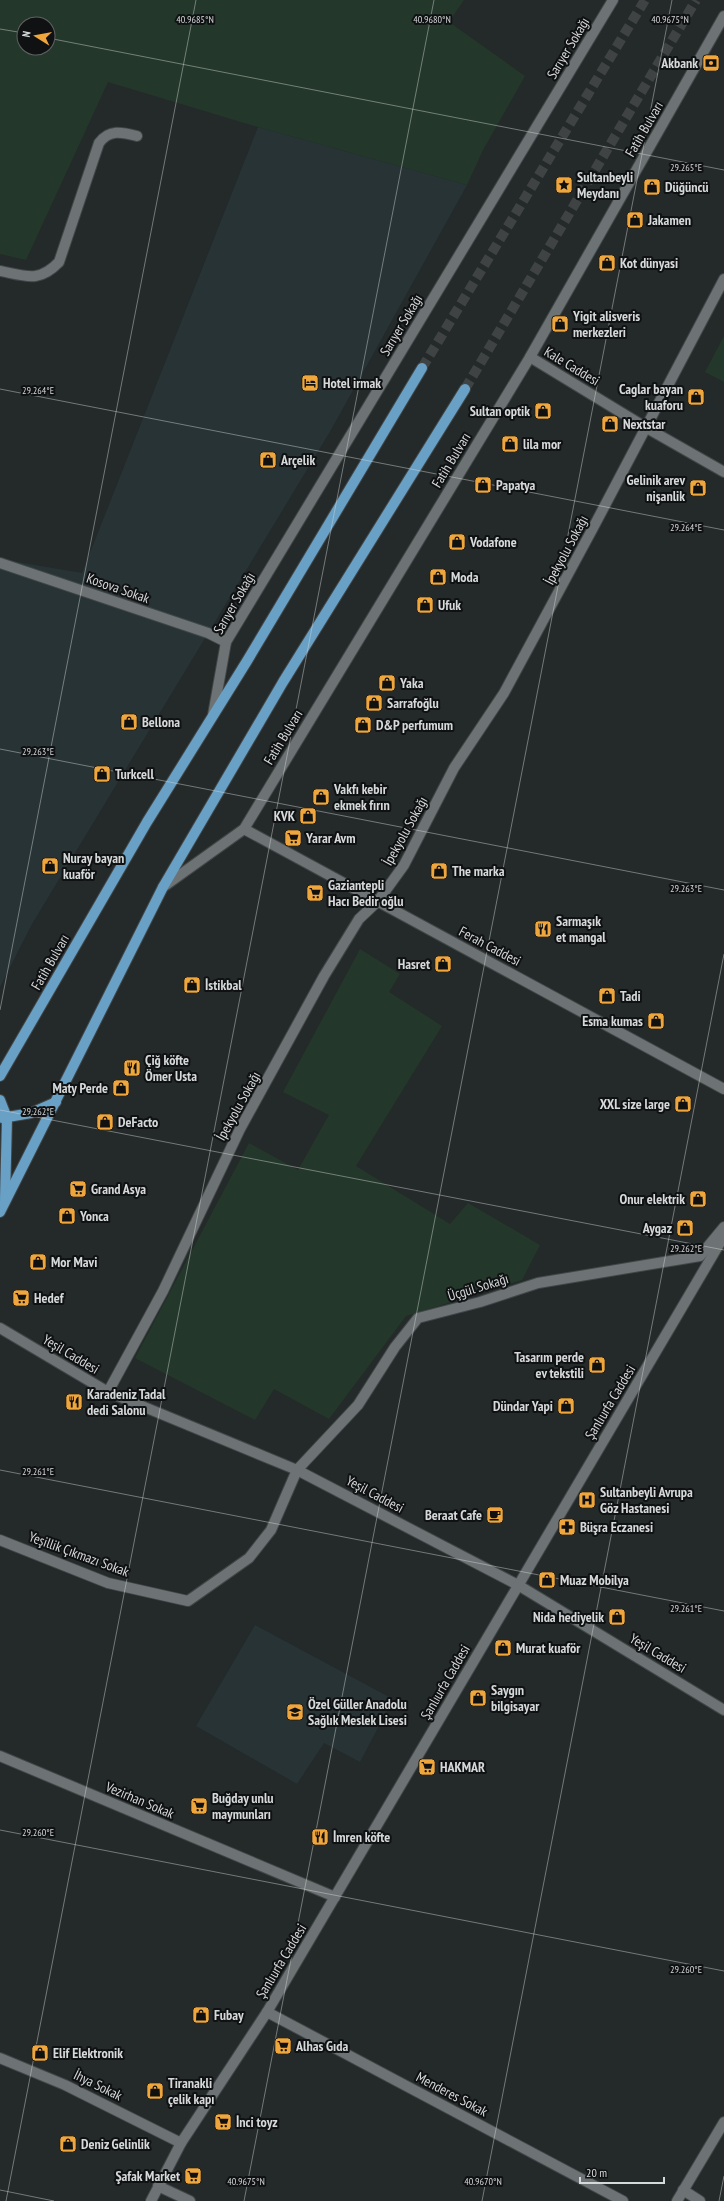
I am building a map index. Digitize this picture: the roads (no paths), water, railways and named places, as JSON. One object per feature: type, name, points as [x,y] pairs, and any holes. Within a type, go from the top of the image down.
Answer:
[{"type":"main road","name":"Fatih Bulvarı","points":[[0,1076],[147,822],[422,368]]},
{"type":"main road","name":"Fatih Bulvarı","points":[[0,1212],[163,887],[283,682],[465,389]]},
{"type":"main road","points":[[0,1100],[4,1118],[4,1203]]},
{"type":"main road","points":[[4,1118],[32,1112],[56,1102]]},
{"type":"street","name":"Sarıyer Sokağı","points":[[213,715],[226,642],[613,0]]},
{"type":"street","name":"Fatih Bulvarı","points":[[163,887],[244,829],[530,357],[724,16]]},
{"type":"street","points":[[0,271],[25,276],[42,276],[49,273],[59,262],[99,143],[110,134],[123,132],[137,136]]},
{"type":"street","name":"İpekyolu Sokağı","points":[[108,1392],[163,1290],[240,1129],[328,970],[359,919],[378,901],[404,865],[454,768],[504,693],[724,279]]},
{"type":"street","name":"Kale Caddesi","points":[[530,357],[645,427],[724,472]]},
{"type":"street","name":"Kosova Sokak","points":[[0,563],[208,633],[226,642]]},
{"type":"street","name":"Ferah Caddesi","points":[[244,829],[724,1089]]},
{"type":"street","name":"Üçgül Sokağı","points":[[297,1470],[358,1405],[395,1347],[418,1318],[480,1302],[538,1283],[700,1256],[724,1228]]},
{"type":"street","name":"Şanlıurfa Caddesi","points":[[151,2201],[181,2143],[267,2012],[724,1236]]},
{"type":"street","name":"Yeşil Caddesi","points":[[0,1328],[108,1392],[297,1470],[518,1585],[724,1710]]},
{"type":"street","name":"Yeşillik Çıkmazı Sokak","points":[[0,1540],[108,1583],[188,1601],[249,1558],[271,1530],[297,1470]]},
{"type":"street","name":"Vezirhan Sokak","points":[[0,1756],[335,1897]]},
{"type":"street","name":"Menderes Sokak","points":[[267,2012],[623,2201]]},
{"type":"street","name":"İhya Sokak","points":[[0,2058],[66,2085],[181,2143]]},
{"type":"street","points":[[677,2201],[724,2122]]},
{"type":"street","points":[[158,2186],[190,2201]]},
{"type":"street","points":[[683,2190],[700,2201]]},
{"type":"tunnel","points":[[422,368],[645,0]]},
{"type":"tunnel","points":[[465,389],[696,0]]},
{"type":"place","name":"Akbank","points":[[711,63]]},
{"type":"place","name":"Sultanbeyli Meydanı","points":[[564,185]]},
{"type":"place","name":"Düğüncü","points":[[652,187]]},
{"type":"place","name":"Jakamen","points":[[635,220]]},
{"type":"place","name":"Kot dünyasi","points":[[607,263]]},
{"type":"place","name":"Yigit alisveris merkezleri","points":[[560,324]]},
{"type":"place","name":"Hotel irmak","points":[[310,383]]},
{"type":"place","name":"Caglar bayan kuaforu","points":[[696,397]]},
{"type":"place","name":"Sultan optik","points":[[543,411]]},
{"type":"place","name":"Nextstar","points":[[610,424]]},
{"type":"place","name":"lila mor","points":[[510,444]]},
{"type":"place","name":"Arçelik","points":[[268,460]]},
{"type":"place","name":"Papatya","points":[[483,485]]},
{"type":"place","name":"Gelinik arev nişanlik","points":[[698,488]]},
{"type":"place","name":"Vodafone","points":[[457,542]]},
{"type":"place","name":"Moda","points":[[438,577]]},
{"type":"place","name":"Ufuk","points":[[425,605]]},
{"type":"place","name":"Yaka","points":[[387,683]]},
{"type":"place","name":"Sarrafoğlu","points":[[374,703]]},
{"type":"place","name":"Bellona","points":[[129,722]]},
{"type":"place","name":"D&P perfumum","points":[[363,725]]},
{"type":"place","name":"Turkcell","points":[[102,774]]},
{"type":"place","name":"Vakfı kebir ekmek fırın","points":[[321,797]]},
{"type":"place","name":"KVK","points":[[308,816]]},
{"type":"place","name":"Yarar Avm","points":[[293,838]]},
{"type":"place","name":"Nuray bayan kuaför","points":[[50,866]]},
{"type":"place","name":"The marka","points":[[439,871]]},
{"type":"place","name":"Gaziantepli Hacı Bedir oğlu","points":[[315,893]]},
{"type":"place","name":"Sarmaşık et mangal","points":[[543,929]]},
{"type":"place","name":"Hasret","points":[[443,964]]},
{"type":"place","name":"İstikbal","points":[[192,985]]},
{"type":"place","name":"Tadi","points":[[607,996]]},
{"type":"place","name":"Esma kumas","points":[[656,1021]]},
{"type":"place","name":"Çiğ köfte Ömer Usta","points":[[132,1068]]},
{"type":"place","name":"Maty Perde","points":[[121,1088]]},
{"type":"place","name":"XXL size large","points":[[683,1104]]},
{"type":"place","name":"DeFacto","points":[[105,1122]]},
{"type":"place","name":"Grand Asya","points":[[78,1189]]},
{"type":"place","name":"Onur elektrik","points":[[698,1199]]},
{"type":"place","name":"Yonca","points":[[67,1216]]},
{"type":"place","name":"Aygaz","points":[[685,1228]]},
{"type":"place","name":"Mor Mavi","points":[[38,1262]]},
{"type":"place","name":"Hedef","points":[[21,1298]]},
{"type":"place","name":"Tasarım perde ev tekstili","points":[[597,1365]]},
{"type":"place","name":"Karadeniz Tadal dedi Salonu","points":[[74,1402]]},
{"type":"place","name":"Dündar Yapi","points":[[566,1406]]},
{"type":"place","name":"Sultanbeyli Avrupa Göz Hastanesi","points":[[587,1500]]},
{"type":"place","name":"Beraat Cafe","points":[[495,1515]]},
{"type":"place","name":"Büşra Eczanesi","points":[[567,1527]]},
{"type":"place","name":"Muaz Mobilya","points":[[547,1580]]},
{"type":"place","name":"Nida hediyelik","points":[[617,1617]]},
{"type":"place","name":"Murat kuaför","points":[[503,1648]]},
{"type":"place","name":"Saygın bilgisayar","points":[[478,1698]]},
{"type":"place","name":"Özel Güller Anadolu Sağlık Meslek Lisesi","points":[[295,1712]]},
{"type":"place","name":"HAKMAR","points":[[427,1767]]},
{"type":"place","name":"Buğday unlu maymunları","points":[[199,1806]]},
{"type":"place","name":"İmren köfte","points":[[320,1837]]},
{"type":"place","name":"Fubay","points":[[201,2015]]},
{"type":"place","name":"Alhas Gıda","points":[[283,2046]]},
{"type":"place","name":"Elif Elektronik","points":[[40,2053]]},
{"type":"place","name":"Tiranakli çelik kapı","points":[[155,2091]]},
{"type":"place","name":"İnci toyz","points":[[223,2122]]},
{"type":"place","name":"Deniz Gelinlik","points":[[68,2144]]},
{"type":"place","name":"Şafak Market","points":[[193,2176]]}]
